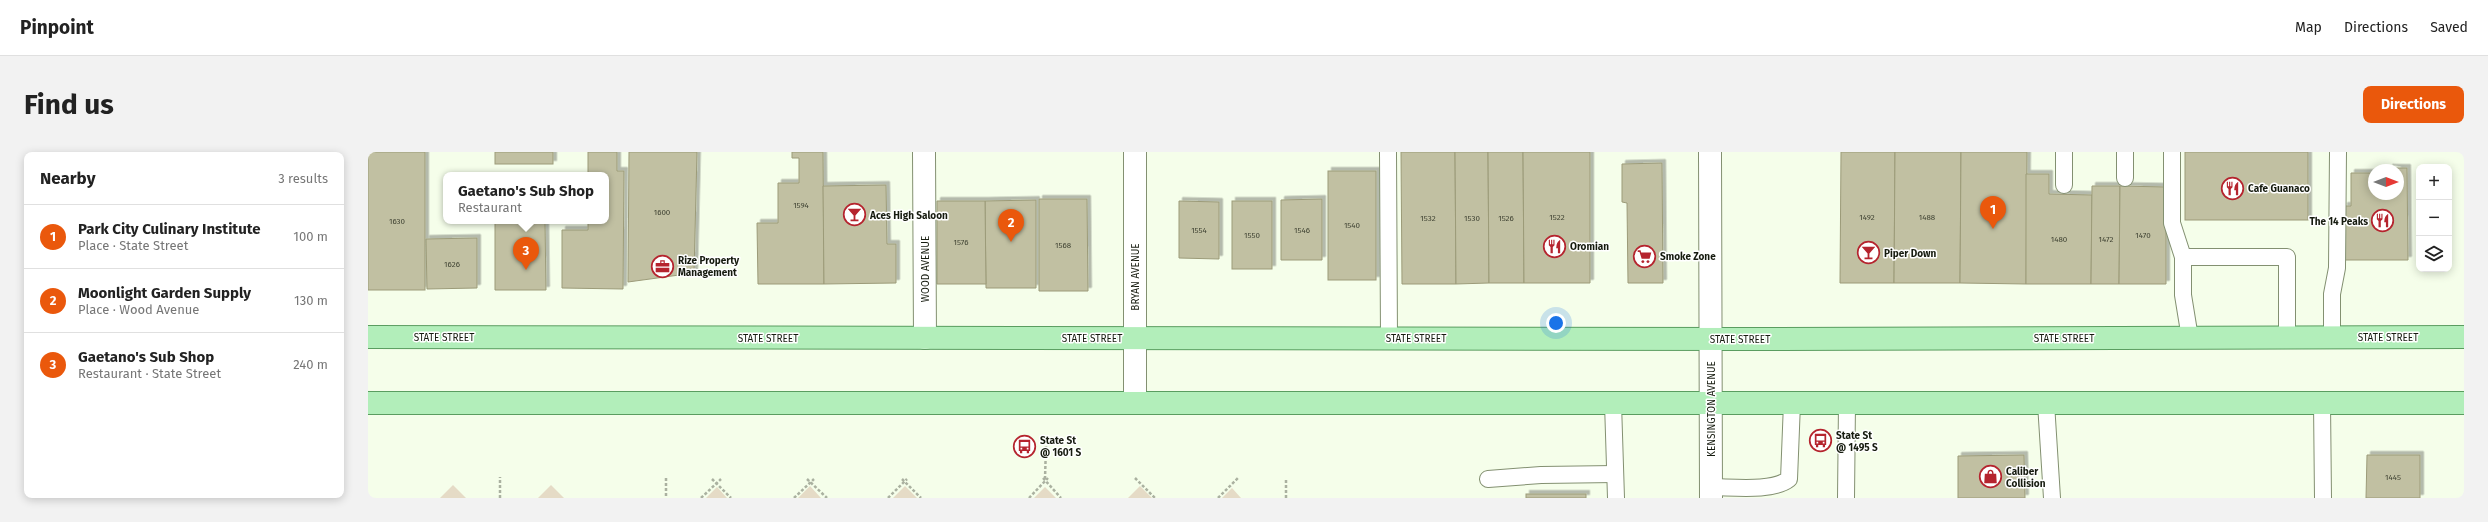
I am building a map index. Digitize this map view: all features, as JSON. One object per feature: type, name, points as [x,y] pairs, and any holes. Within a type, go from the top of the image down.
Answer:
[{"type":"main road","name":"STATE STREET","points":[[368,337],[1710,339],[2464,337]]},
{"type":"main road","points":[[368,403],[2464,403]]},
{"type":"street","name":"WOOD AVENUE","points":[[924,152],[925,338]]},
{"type":"street","name":"BRYAN AVENUE","points":[[1135,152],[1135,403]]},
{"type":"street","name":"KENSINGTON AVENUE","points":[[1710,152],[1710,403],[1712,492]]},
{"type":"lane","points":[[1388,152],[1389,338]]},
{"type":"lane","points":[[2064,152],[2064,185]]},
{"type":"lane","points":[[2125,152],[2125,178]]},
{"type":"lane","points":[[2172,152],[2172,223],[2183,257],[2183,295],[2190,338]]},
{"type":"lane","points":[[2332,338],[2332,294],[2337,268],[2338,152]]},
{"type":"lane","points":[[2183,257],[2287,257],[2287,338]]},
{"type":"lane","points":[[1613,403],[1616,498]]},
{"type":"lane","points":[[1712,492],[1773,486],[1783,483],[1789,478],[1792,403]]},
{"type":"lane","points":[[1846,498],[1847,403]]},
{"type":"lane","points":[[2046,403],[2052,498]]},
{"type":"lane","points":[[2322,403],[2323,498]]},
{"type":"lane","points":[[1488,479],[1541,475],[1615,474]]},
{"type":"path","points":[[1029,498],[1045,479],[1046,445]]},
{"type":"path","points":[[500,477],[500,498]]},
{"type":"path","points":[[666,478],[666,498]]},
{"type":"path","points":[[712,478],[731,498]]},
{"type":"path","points":[[701,498],[721,478]]},
{"type":"path","points":[[807,478],[827,498]]},
{"type":"path","points":[[794,498],[814,478]]},
{"type":"path","points":[[1135,478],[1155,498]]},
{"type":"path","points":[[1218,498],[1238,478]]},
{"type":"path","points":[[1286,478],[1286,498]]},
{"type":"path","points":[[888,498],[905,479],[921,498]]},
{"type":"path","points":[[1045,479],[1062,498]]},
{"type":"shaded area","points":[[453,485],[466,498],[440,498]]},
{"type":"shaded area","points":[[551,485],[564,498],[538,498]]},
{"type":"shaded area","points":[[810,486],[821,498],[798,498]]},
{"type":"shaded area","points":[[905,486],[917,498],[893,498]]},
{"type":"shaded area","points":[[1140,486],[1152,498],[1128,498]]},
{"type":"shaded area","points":[[717,487],[727,498],[706,498]]},
{"type":"shaded area","points":[[1045,487],[1056,498],[1034,498]]},
{"type":"shaded area","points":[[1232,488],[1241,498],[1222,498]]},
{"type":"building","points":[[368,152],[425,152],[425,290],[368,290]]},
{"type":"building","points":[[495,152],[553,152],[553,164],[495,164]]},
{"type":"building","points":[[588,152],[617,152],[617,171],[624,171],[623,289],[562,288],[562,230],[588,230],[588,224],[609,224],[609,172],[588,172]]},
{"type":"building","points":[[629,152],[697,152],[694,273],[628,282]]},
{"type":"building","points":[[792,152],[823,152],[824,284],[758,284],[757,223],[778,223],[778,183],[799,183],[799,158],[792,158]]},
{"type":"building","points":[[1401,152],[1455,152],[1456,284],[1402,284]]},
{"type":"building","points":[[1455,152],[1488,152],[1489,283],[1456,284]]},
{"type":"building","points":[[1488,152],[1523,152],[1524,283],[1489,283]]},
{"type":"building","points":[[1523,152],[1590,152],[1590,283],[1524,283]]},
{"type":"building","points":[[1841,152],[1895,152],[1894,283],[1840,283]]},
{"type":"building","points":[[1895,152],[1961,152],[1960,283],[1894,283]]},
{"type":"building","points":[[1961,152],[2027,152],[2026,284],[1960,283]]},
{"type":"building","points":[[2185,152],[2308,152],[2308,220],[2185,220]]},
{"type":"building","points":[[1662,163],[1663,283],[1628,283],[1627,203],[1622,202],[1622,164]]},
{"type":"building","points":[[2404,168],[2407,168],[2408,260],[2344,260],[2344,206],[2351,206],[2351,173],[2368,173],[2368,200],[2404,200]]},
{"type":"building","points":[[1328,171],[1376,171],[1376,280],[1328,280]]},
{"type":"building","points":[[2026,174],[2049,174],[2049,194],[2092,195],[2091,284],[2026,284]]},
{"type":"building","name":"Aces High Saloon","points":[[886,185],[887,244],[896,244],[896,283],[824,284],[823,186]]},
{"type":"building","points":[[2092,186],[2120,186],[2119,284],[2091,284]]},
{"type":"building","points":[[2120,186],[2166,187],[2166,284],[2119,284]]},
{"type":"building","points":[[1039,199],[1087,199],[1088,291],[1039,291]]},
{"type":"building","points":[[1322,199],[1322,260],[1281,260],[1281,200]]},
{"type":"building","points":[[1036,200],[1036,288],[986,288],[985,201]]},
{"type":"building","points":[[937,201],[985,201],[986,284],[937,284]]},
{"type":"building","points":[[1179,201],[1219,202],[1219,259],[1179,258]]},
{"type":"building","points":[[1232,201],[1272,201],[1272,269],[1232,269]]},
{"type":"building","points":[[495,224],[545,224],[546,290],[495,290]]},
{"type":"building","points":[[477,238],[477,288],[427,289],[426,239]]},
{"type":"building","name":"Caliber Collision","points":[[2024,455],[2025,498],[1958,498],[1958,456]]},
{"type":"building","points":[[2367,455],[2420,455],[2420,498],[2366,498]]},
{"type":"building","points":[[1526,494],[1586,494],[1586,498],[1526,498]]},
{"type":"place","name":"Cafe Guanaco","points":[[2232,188]]},
{"type":"place","name":"Aces High Saloon","points":[[855,215]]},
{"type":"place","name":"The 14 Peaks","points":[[2383,221]]},
{"type":"place","name":"Park City Culinary Institute","points":[[1993,229]]},
{"type":"place","name":"Moonlight Garden Supply","points":[[1011,242]]},
{"type":"place","name":"Oromian","points":[[1555,246]]},
{"type":"place","name":"Piper Down","points":[[1869,253]]},
{"type":"place","name":"Smoke Zone","points":[[1645,256]]},
{"type":"place","name":"Rize Property Management","points":[[663,266]]},
{"type":"place","name":"Gaetano's Sub Shop","points":[[526,270]]},
{"type":"place","name":"State St @ 1495 S","points":[[1820,441]]},
{"type":"place","name":"State St @ 1601 S","points":[[1024,446]]},
{"type":"place","name":"Caliber Collision","points":[[1991,477]]}]
